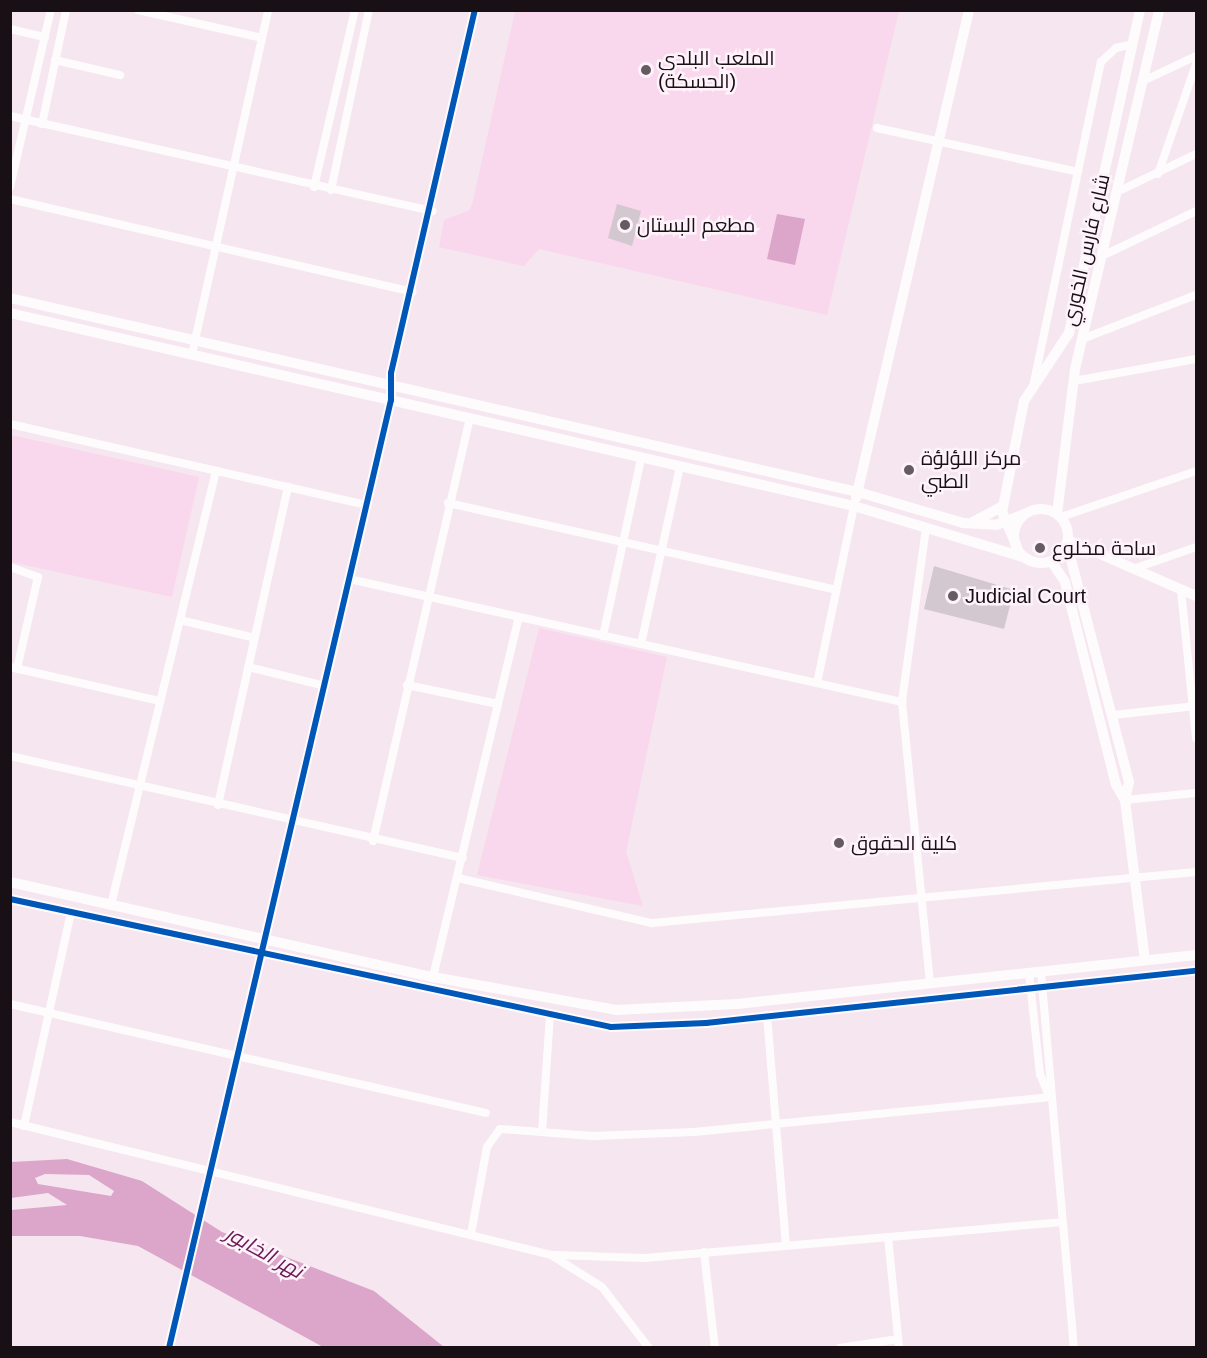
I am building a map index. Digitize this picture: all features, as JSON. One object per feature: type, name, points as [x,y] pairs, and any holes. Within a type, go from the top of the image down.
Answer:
[{"type":"street","points":[[10,187],[51,10]]},
{"type":"street","points":[[42,124],[66,10]]},
{"type":"street","points":[[138,10],[262,38]]},
{"type":"street","points":[[192,354],[268,10]]},
{"type":"street","points":[[314,187],[355,10]]},
{"type":"street","points":[[330,190],[369,10]]},
{"type":"street","points":[[169,1347],[391,400],[390,385],[433,211],[475,10]]},
{"type":"street","points":[[817,683],[854,506],[941,142],[969,10]]},
{"type":"street","name":"شارع فارس الخوري","points":[[1017,547],[1005,523],[1003,506],[1023,401],[1069,333],[1140,10]]},
{"type":"street","points":[[1145,960],[1125,800],[1129,782],[1068,542],[1059,515],[1074,381],[1082,339],[1159,10]]},
{"type":"street","points":[[10,29],[45,37]]},
{"type":"street","points":[[1034,382],[1101,62],[1116,48],[1133,44]]},
{"type":"street","points":[[1143,81],[1197,56]]},
{"type":"street","points":[[55,60],[120,75]]},
{"type":"street","points":[[1158,174],[1197,64]]},
{"type":"street","points":[[10,117],[314,187],[433,211]]},
{"type":"street","points":[[877,128],[1078,172]]},
{"type":"street","points":[[1117,192],[1197,154]]},
{"type":"street","points":[[10,199],[412,292]]},
{"type":"street","points":[[1102,256],[1197,211]]},
{"type":"street","points":[[1082,339],[1197,295]]},
{"type":"street","points":[[10,298],[858,492],[963,523],[1005,523],[1042,509],[1059,515],[1197,471]]},
{"type":"street","points":[[10,313],[391,400],[469,421],[854,506],[1026,558],[1051,561],[1065,582],[1116,785],[1125,800]]},
{"type":"street","points":[[1074,381],[1197,359]]},
{"type":"street","points":[[373,842],[448,503],[469,421]]},
{"type":"street","points":[[10,424],[366,505]]},
{"type":"street","points":[[603,636],[641,458]]},
{"type":"street","points":[[641,644],[680,467]]},
{"type":"street","points":[[111,905],[216,471]]},
{"type":"street","points":[[218,805],[288,487]]},
{"type":"street","points":[[448,503],[836,590]]},
{"type":"street","points":[[963,523],[987,518],[1003,506]]},
{"type":"street","points":[[1026,558],[1017,547],[1016,529],[1028,513]]},
{"type":"street","points":[[926,528],[902,702],[930,983]]},
{"type":"street","points":[[1051,561],[1068,542]]},
{"type":"street","points":[[1068,542],[1129,571],[1197,596]]},
{"type":"street","points":[[1129,571],[1197,546]]},
{"type":"street","points":[[10,567],[38,577],[14,668],[160,701]]},
{"type":"street","points":[[349,579],[902,702]]},
{"type":"street","points":[[1181,590],[1197,738]]},
{"type":"street","points":[[429,991],[463,858],[519,617]]},
{"type":"street","points":[[180,620],[255,638]]},
{"type":"street","points":[[248,667],[325,686]]},
{"type":"street","points":[[407,685],[498,704]]},
{"type":"street","points":[[1113,715],[1195,706]]},
{"type":"street","points":[[10,756],[140,785],[293,824],[373,842],[463,858]]},
{"type":"street","points":[[1125,800],[1197,793]]},
{"type":"street","points":[[458,878],[652,923],[1197,872]]},
{"type":"street","points":[[10,882],[433,977],[570,1005],[642,1010],[1197,955]]},
{"type":"street","points":[[10,899],[429,991],[550,1015],[636,1027],[1030,990],[1197,971]]},
{"type":"street","points":[[24,1126],[71,912]]},
{"type":"street","points":[[1041,972],[1049,1097],[1074,1347]]},
{"type":"street","points":[[1029,973],[1040,1074],[1049,1097]]},
{"type":"street","points":[[10,1004],[486,1113]]},
{"type":"street","points":[[542,1132],[550,1015]]},
{"type":"street","points":[[767,1015],[786,1244]]},
{"type":"street","points":[[471,1234],[494,1135],[510,1128],[610,1136],[777,1124],[1049,1097]]},
{"type":"street","points":[[10,1122],[551,1255],[622,1258],[1062,1222]]},
{"type":"street","points":[[840,1347],[898,1343],[888,1237]]},
{"type":"street","points":[[704,1252],[715,1347]]},
{"type":"street","points":[[551,1255],[602,1287],[649,1347]]},
{"type":"shaded area","points":[[515,11],[899,11],[827,315],[539,249],[524,266],[439,247],[444,220],[470,210],[473,201]]},
{"type":"shaded area","points":[[11,435],[199,477],[172,597],[11,562]]},
{"type":"shaded area","points":[[539,628],[667,657],[626,852],[643,906],[477,875]]},
{"type":"water","points":[[777,214],[805,219],[795,265],[767,259]]},
{"type":"water","name":"نهر الخابور","points":[[67,1159],[142,1181],[222,1232],[374,1291],[444,1347],[323,1347],[138,1246],[80,1236],[11,1236],[11,1210],[67,1205],[48,1193],[11,1198],[11,1162]],"holes":[[[45,1174],[89,1175],[114,1191],[111,1196],[38,1184],[35,1178]]]},
{"type":"building","name":"مطعم البستان","points":[[617,204],[641,211],[632,246],[608,238]]},
{"type":"building","name":"Judicial Court","points":[[934,566],[1014,590],[1004,629],[924,609]]},
{"type":"cycle path","points":[[169,1348],[391,400],[391,373],[475,10]]},
{"type":"cycle path","points":[[10,899],[611,1027],[706,1023],[1196,971]]},
{"type":"place","name":"الملعب البلدي (الحسكة)","points":[[646,70]]},
{"type":"place","name":"مطعم البستان","points":[[625,225]]},
{"type":"place","name":"مركز اللؤلؤة الطبي","points":[[909,470]]},
{"type":"place","name":"ساحة مخلوع","points":[[1040,548]]},
{"type":"place","name":"Judicial Court","points":[[953,596]]},
{"type":"place","name":"كلية الحقوق","points":[[839,843]]}]
